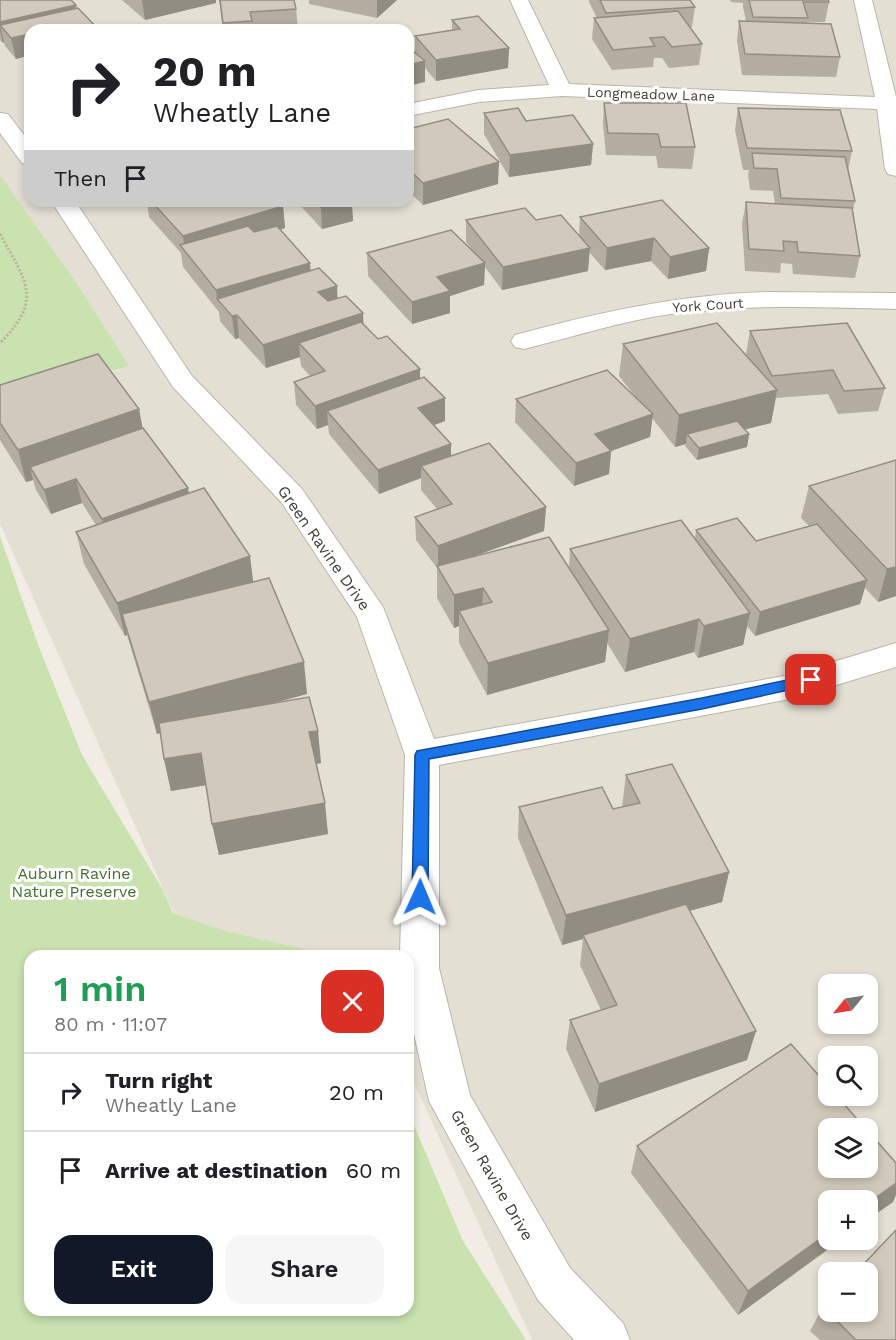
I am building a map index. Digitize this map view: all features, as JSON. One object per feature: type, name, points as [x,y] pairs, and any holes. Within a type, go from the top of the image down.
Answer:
[{"type":"street","points":[[863,0],[892,104],[896,169]]},
{"type":"street","points":[[519,1],[562,90]]},
{"type":"street","name":"Longmeadow Lane","points":[[414,109],[479,96],[562,90],[892,104]]},
{"type":"street","points":[[0,119],[24,150]]},
{"type":"street","name":"Green Ravine Drive","points":[[72,207],[182,381],[292,496],[372,615],[422,755],[419,968],[450,1101],[554,1284],[606,1340]]},
{"type":"street","name":"York Court","points":[[524,341],[608,318],[689,304],[805,300],[896,301]]},
{"type":"street","points":[[422,755],[790,687],[896,655]]},
{"type":"path","points":[[0,234],[24,279],[28,302],[26,313],[19,324],[0,343]]},
{"type":"shaded area","points":[[0,0],[896,0],[896,1340],[532,1340],[414,1083],[414,950],[254,950],[174,913],[0,524],[0,414],[129,366],[0,178]]},
{"type":"green space","points":[[0,175],[79,287],[129,366],[77,381],[0,412]]},
{"type":"green space","name":"Auburn Ravine Nature Preserve","points":[[0,536],[37,642],[82,755],[163,890],[173,913],[225,931],[308,950],[24,950],[24,1316],[414,1316],[414,1125],[463,1241],[526,1340],[0,1340]]},
{"type":"building","points":[[0,0],[71,0],[76,5],[0,22]]},
{"type":"building","points":[[220,0],[294,0],[296,9],[250,12],[252,21],[223,23]]},
{"type":"building","points":[[600,0],[690,0],[695,7],[606,13]]},
{"type":"building","points":[[749,0],[828,0],[829,2],[803,2],[808,18],[753,17]]},
{"type":"building","points":[[78,8],[93,24],[24,24],[24,35],[11,38],[0,25]]},
{"type":"building","points":[[678,11],[702,44],[672,47],[664,37],[650,38],[655,46],[613,50],[594,18]]},
{"type":"building","points":[[478,16],[509,48],[436,60],[415,36],[460,29],[452,20]]},
{"type":"building","points":[[739,21],[831,24],[840,57],[745,54]]},
{"type":"building","points":[[414,52],[425,61],[414,64]]},
{"type":"building","points":[[604,103],[686,103],[695,147],[661,147],[658,134],[608,133]]},
{"type":"building","points":[[518,108],[526,121],[573,115],[593,144],[510,155],[484,113]]},
{"type":"building","points":[[738,108],[840,110],[852,151],[747,148]]},
{"type":"building","points":[[448,119],[499,162],[423,183],[414,175],[414,128]]},
{"type":"building","points":[[752,153],[845,157],[855,201],[781,198],[777,169],[754,168]]},
{"type":"building","points":[[662,200],[709,248],[670,257],[654,238],[607,248],[580,217]]},
{"type":"building","points":[[746,202],[852,208],[860,256],[798,252],[797,242],[783,241],[784,251],[749,249]]},
{"type":"building","points":[[156,207],[280,207],[183,236]]},
{"type":"building","points":[[525,208],[536,220],[561,215],[590,248],[503,267],[466,220]]},
{"type":"building","points":[[248,226],[254,232],[277,226],[310,263],[216,290],[180,245]]},
{"type":"building","points":[[451,230],[485,263],[437,277],[450,291],[412,302],[367,253]]},
{"type":"building","points":[[319,268],[337,286],[318,292],[328,301],[346,296],[363,313],[263,345],[237,315],[232,316],[217,299]]},
{"type":"building","points":[[361,322],[378,339],[387,336],[420,369],[315,406],[294,382],[325,371],[299,343]]},
{"type":"building","points":[[717,323],[777,390],[679,415],[623,344]]},
{"type":"building","points":[[847,323],[885,388],[844,391],[833,370],[772,376],[750,331]]},
{"type":"building","points":[[98,354],[139,409],[18,450],[0,423],[0,385]]},
{"type":"building","points":[[607,370],[653,414],[595,434],[611,451],[576,463],[516,399]]},
{"type":"building","points":[[424,377],[445,398],[418,408],[451,444],[378,470],[327,411]]},
{"type":"building","points":[[737,421],[749,434],[699,448],[687,434]]},
{"type":"building","points":[[143,428],[188,488],[102,519],[76,479],[44,490],[30,467]]},
{"type":"building","points":[[489,443],[546,507],[438,546],[415,517],[452,504],[421,466]]},
{"type":"building","points":[[896,460],[896,567],[887,569],[809,486]]},
{"type":"building","points":[[204,488],[250,556],[117,603],[76,532]]},
{"type":"building","points":[[737,518],[756,541],[817,524],[867,580],[760,612],[696,530]]},
{"type":"building","points":[[681,520],[750,613],[704,626],[699,619],[630,639],[570,549]]},
{"type":"building","points":[[549,537],[609,630],[488,663],[459,611],[492,602],[483,588],[454,595],[437,566]]},
{"type":"building","points":[[269,578],[304,662],[149,702],[122,614]]},
{"type":"building","points":[[309,697],[318,731],[309,732],[325,803],[212,824],[201,753],[164,759],[159,723]]},
{"type":"building","points":[[672,764],[729,872],[566,915],[519,807],[602,787],[613,809],[640,803],[626,775]]},
{"type":"building","points":[[686,904],[756,1031],[599,1084],[570,1020],[617,1005],[583,935]]},
{"type":"building","points":[[791,1044],[818,1075],[818,1106],[846,1106],[856,1118],[818,1118],[818,1178],[878,1178],[878,1143],[896,1163],[896,1183],[878,1196],[878,1190],[818,1190],[818,1240],[748,1291],[637,1146]]},
{"type":"building","points":[[896,1230],[896,1340],[856,1340],[838,1322],[878,1322],[878,1262],[866,1262]]},
{"type":"route","points":[[420,897],[422,755],[702,704],[790,687],[811,680]]}]
